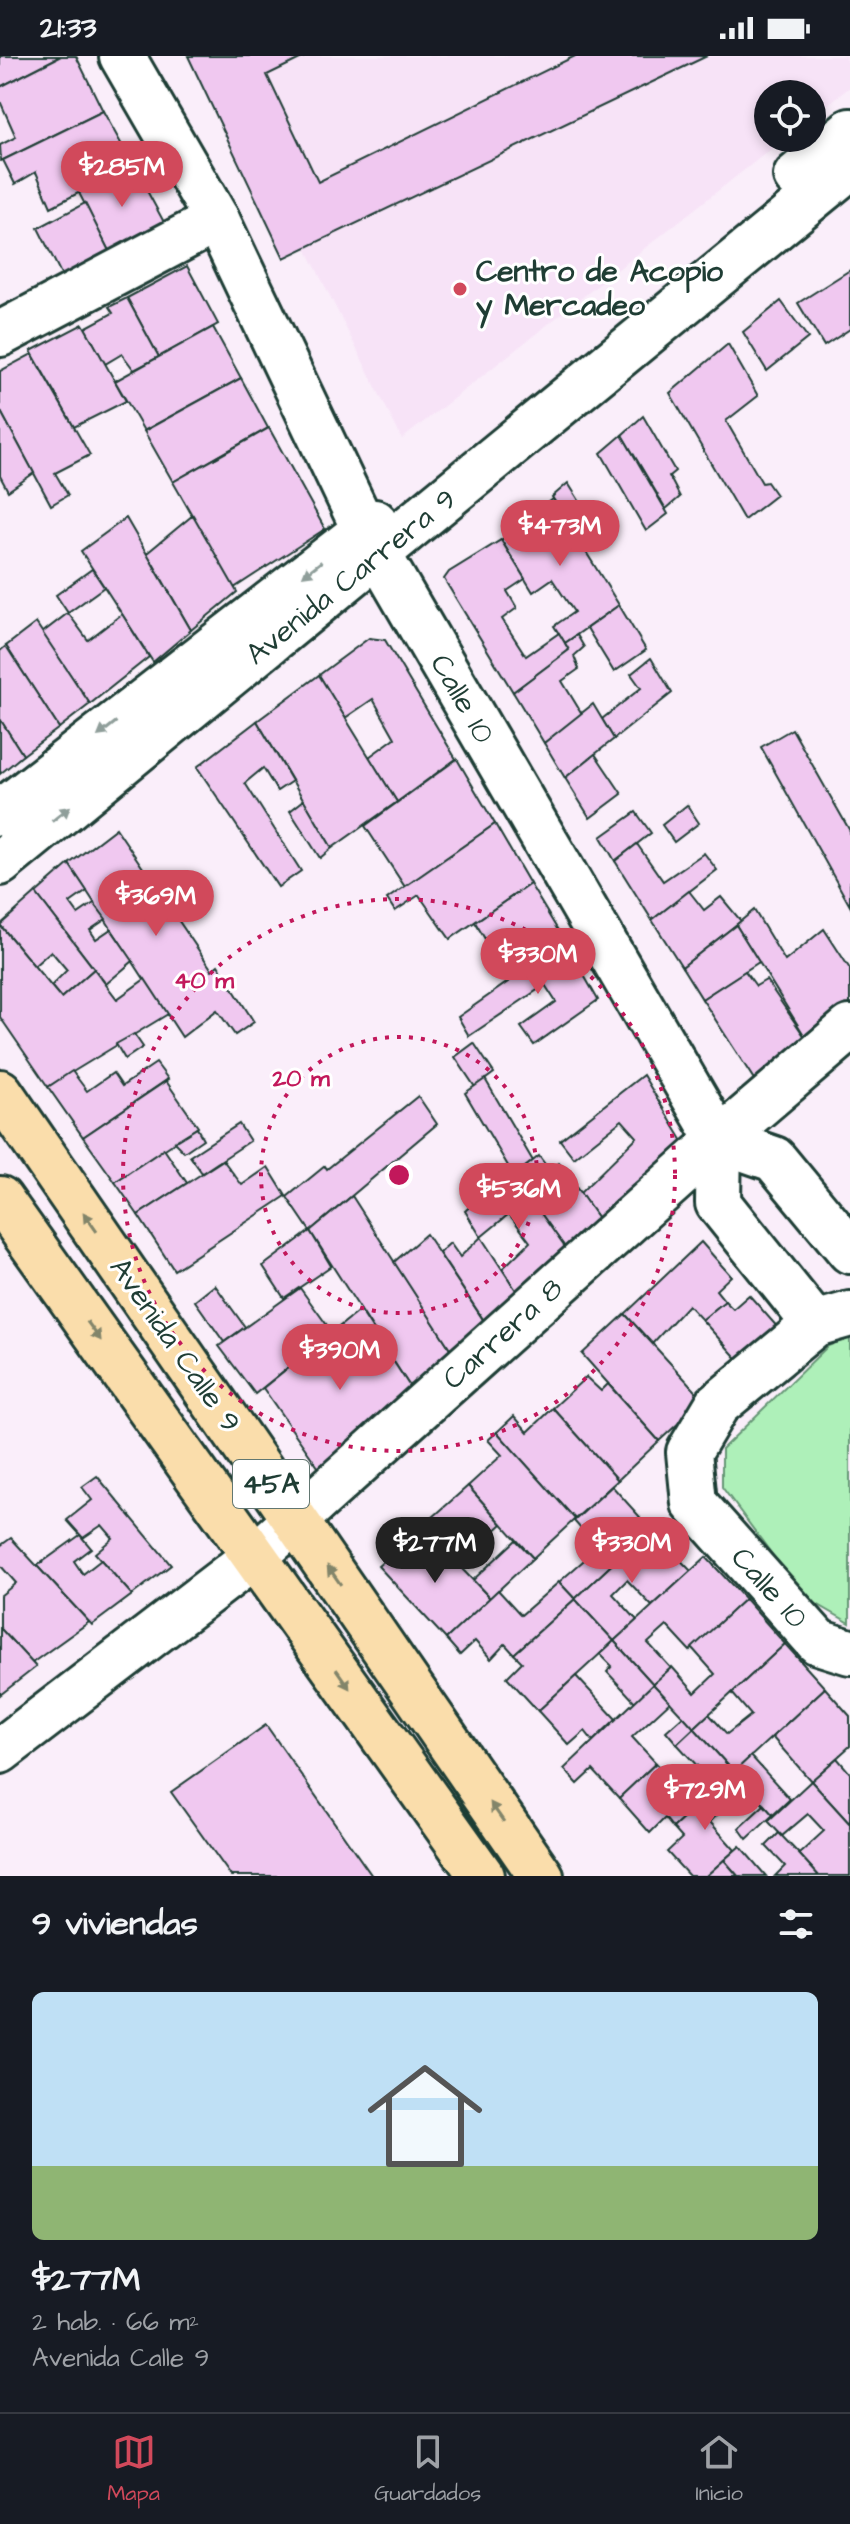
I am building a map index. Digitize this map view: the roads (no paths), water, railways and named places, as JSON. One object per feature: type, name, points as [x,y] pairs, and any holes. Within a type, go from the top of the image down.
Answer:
[{"type":"main road","name":"Avenida Calle 9","points":[[0,1092],[541,1876]]},
{"type":"main road","name":"Avenida Calle 9","points":[[0,1199],[482,1876]]},
{"type":"street","name":"Calle 10","points":[[122,56],[217,220],[372,543],[719,1140],[718,1203],[833,1319],[717,1405],[689,1452],[694,1503],[818,1642],[850,1652]]},
{"type":"street","name":"Avenida Carrera 9","points":[[0,863],[850,131]]},
{"type":"street","name":"Avenida Carrera 9","points":[[0,813],[372,543],[850,167]]},
{"type":"street","points":[[0,334],[217,220]]},
{"type":"street","name":"Carrera 8","points":[[0,1751],[255,1556],[719,1140],[850,1028]]},
{"type":"street","points":[[719,1140],[774,1159],[850,1251]]},
{"type":"place","name":"Centro de Acopio y Mercadeo","points":[[460,289]]}]
